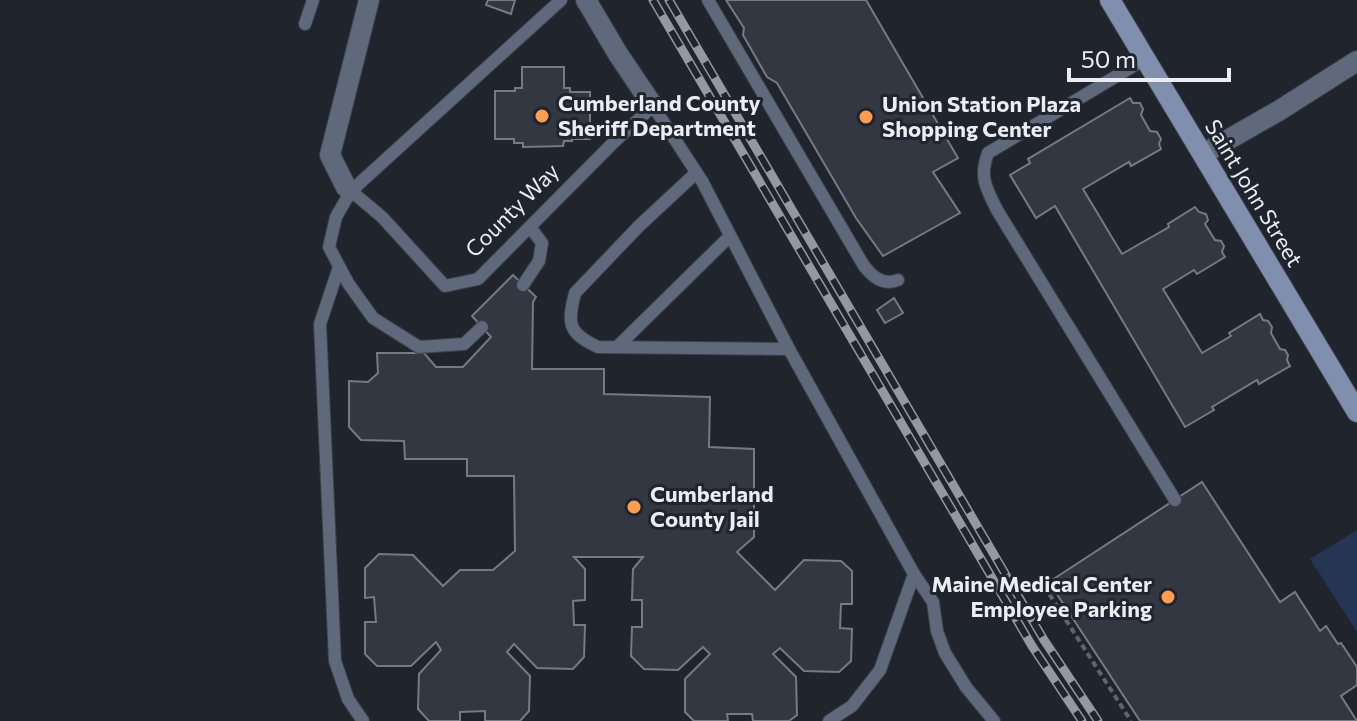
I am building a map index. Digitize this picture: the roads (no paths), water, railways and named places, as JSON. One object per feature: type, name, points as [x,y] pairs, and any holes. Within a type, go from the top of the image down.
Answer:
[{"type":"main road","name":"Saint John Street","points":[[1110,0],[1357,412]]},
{"type":"street","name":"County Way","points":[[351,191],[330,155],[369,0]]},
{"type":"street","points":[[586,0],[653,106]]},
{"type":"street","points":[[1203,154],[1357,61]]},
{"type":"lane","points":[[305,24],[313,0]]},
{"type":"lane","points":[[482,327],[464,344],[419,347],[373,318],[348,283],[329,247],[336,217],[351,191],[561,0]]},
{"type":"lane","points":[[708,0],[864,266],[872,276],[882,281],[898,280]]},
{"type":"lane","points":[[1145,59],[988,153],[983,173],[997,210],[1175,500]]},
{"type":"lane","points":[[653,106],[696,173],[789,349],[914,574],[933,602],[937,631],[945,653],[966,687],[994,721]]},
{"type":"lane","name":"County Way","points":[[351,191],[382,217],[445,286],[478,279],[653,106]]},
{"type":"lane","points":[[696,173],[639,226],[575,293],[571,324],[580,338],[598,347],[789,349]]},
{"type":"lane","points":[[523,285],[539,261],[542,243],[530,227]]},
{"type":"lane","points":[[617,347],[730,236]]},
{"type":"lane","points":[[339,267],[320,324],[335,661],[348,699],[363,721]]},
{"type":"lane","points":[[829,721],[852,706],[880,670],[914,574]]},
{"type":"railway","points":[[653,0],[1032,646],[1082,721]]},
{"type":"railway","points":[[669,0],[1044,640],[1098,721]]},
{"type":"place","name":"Cumberland County Sheriff Department","points":[[542,116]]},
{"type":"place","name":"Union Station Plaza Shopping Center","points":[[866,117]]},
{"type":"place","name":"Cumberland County Jail","points":[[634,507]]},
{"type":"place","name":"Maine Medical Center Employee Parking","points":[[1168,597]]}]
